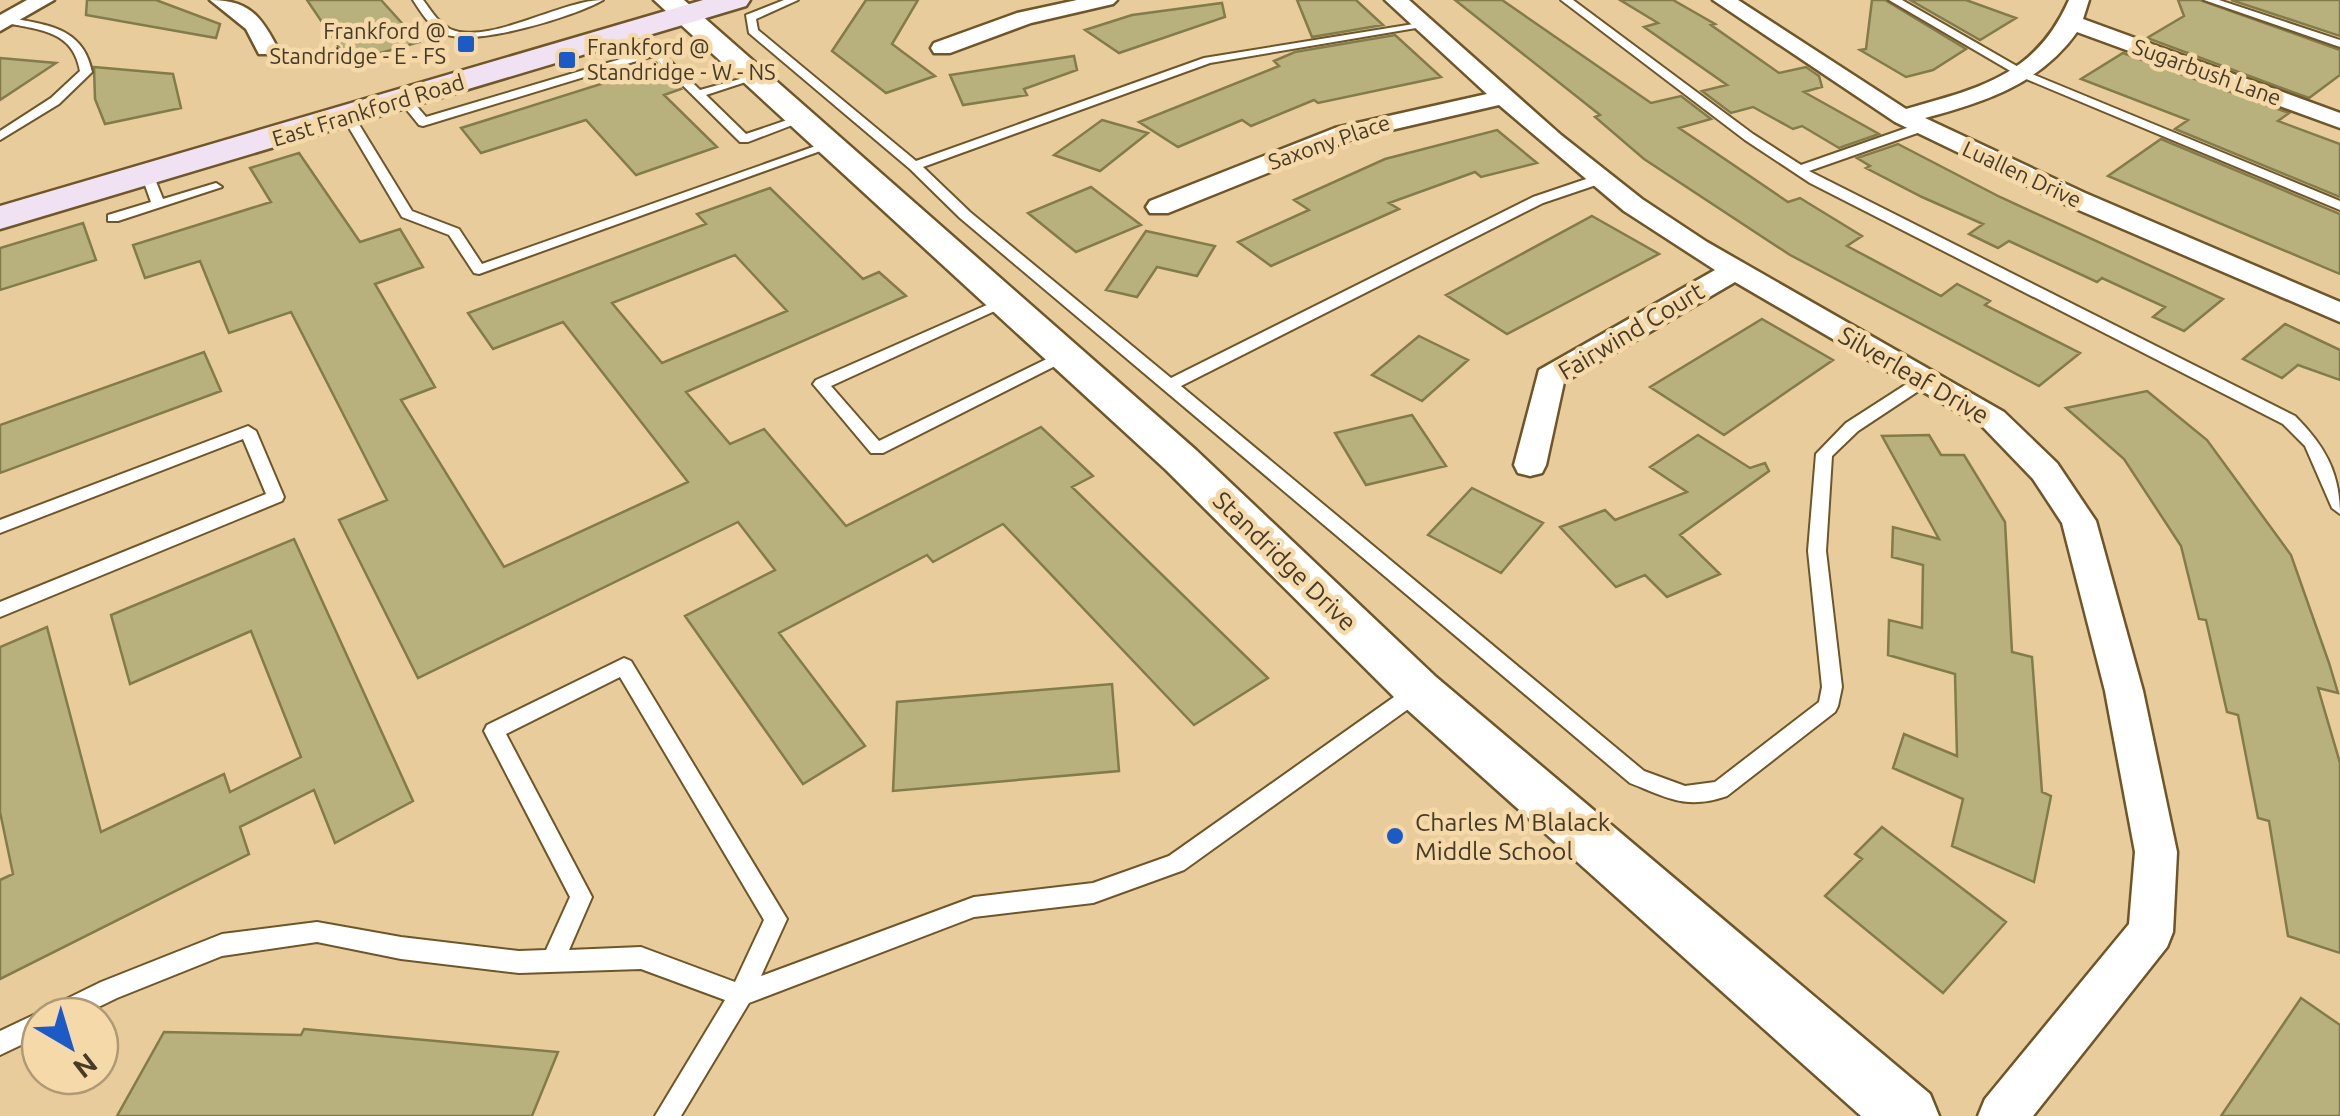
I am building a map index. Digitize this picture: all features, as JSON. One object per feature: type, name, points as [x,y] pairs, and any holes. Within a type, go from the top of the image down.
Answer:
[{"type":"main road","name":"East Frankford Road","points":[[0,190],[671,5],[735,0]]},
{"type":"main road","name":"East Frankford Road","points":[[0,218],[153,189],[404,99],[623,47],[671,5]]},
{"type":"street","points":[[3,22],[43,0]]},
{"type":"street","points":[[221,0],[255,25],[267,49]]},
{"type":"street","points":[[942,48],[1025,18],[1106,0]]},
{"type":"street","name":"Silverleaf Drive","points":[[1396,0],[1600,178],[1697,248],[1992,419],[2045,471],[2079,521],[2124,691],[2156,852],[2151,932],[2002,1116]]},
{"type":"street","name":"Luallen Drive","points":[[1724,0],[1912,122],[2094,207],[2340,313]]},
{"type":"street","name":"Standridge Drive","points":[[671,5],[1181,460],[1419,691],[1908,1116]]},
{"type":"street","points":[[1912,122],[2047,60],[2076,12]]},
{"type":"street","name":"Sugarbush Lane","points":[[2076,12],[2340,121]]},
{"type":"street","name":"Saxony Place","points":[[1159,207],[1344,133],[1505,96]]},
{"type":"street","name":"Fairwind Court","points":[[1530,465],[1550,377],[1736,270]]},
{"type":"lane","points":[[418,0],[436,24],[456,34],[480,33],[598,0]]},
{"type":"lane","points":[[794,0],[762,9],[750,18],[753,31],[914,166],[965,214],[1637,777],[1685,795],[1720,790],[1828,706],[1832,687],[1817,551],[1824,454],[1852,428],[1924,380]]},
{"type":"lane","points":[[1566,0],[1748,137],[1800,170],[1915,234],[2289,420],[2312,443],[2340,508]]},
{"type":"lane","points":[[1894,0],[2023,74],[2340,206]]},
{"type":"lane","points":[[2209,0],[2340,44]]},
{"type":"lane","points":[[0,136],[55,101],[86,72],[85,53],[74,39],[3,22]]},
{"type":"lane","points":[[914,166],[1208,60],[1422,24]]},
{"type":"lane","points":[[623,47],[655,52],[744,139],[817,132]]},
{"type":"lane","points":[[698,94],[754,76]]},
{"type":"lane","points":[[348,116],[407,214],[454,232],[479,270],[817,132]]},
{"type":"lane","points":[[1800,170],[1912,122]]},
{"type":"lane","points":[[1170,385],[1538,200],[1600,178]]},
{"type":"lane","points":[[114,218],[153,189],[216,187]]},
{"type":"lane","points":[[1004,300],[821,384],[877,449],[1066,356]]},
{"type":"lane","points":[[0,527],[248,431],[276,496],[0,610]]},
{"type":"lane","points":[[553,961],[580,897],[494,731],[624,666],[776,918],[741,996],[667,1116]]},
{"type":"lane","points":[[97,996],[222,945],[317,932],[402,948],[519,962],[641,958],[741,996],[974,908],[1093,892],[1176,863],[1419,691]]},
{"type":"building","points":[[87,0],[156,0],[220,24],[216,38],[86,15]]},
{"type":"building","points":[[307,0],[381,0],[419,42],[349,62]]},
{"type":"building","points":[[866,0],[918,0],[892,44],[935,76],[886,93],[832,51]]},
{"type":"building","points":[[1297,0],[1356,0],[1383,25],[1312,37]]},
{"type":"building","points":[[1455,0],[1502,0],[1651,103],[1681,96],[1711,119],[1679,128],[1788,202],[1800,198],[1862,236],[1847,246],[1941,296],[1957,284],[1990,301],[1985,305],[2080,353],[2039,386],[1790,255],[1644,159],[1595,117],[1600,115]]},
{"type":"building","points":[[1620,0],[1673,0],[1715,24],[1711,25],[1779,73],[1806,67],[1819,76],[1822,87],[1804,92],[1879,134],[1839,148],[1802,126],[1793,129],[1753,107],[1731,113],[1702,91],[1727,85],[1644,27],[1658,23]]},
{"type":"building","points":[[1872,0],[1885,0],[1966,49],[1933,70],[1906,77],[1860,50],[1866,49]]},
{"type":"building","points":[[1910,0],[1966,0],[2016,18],[1980,40]]},
{"type":"building","points":[[2178,0],[2200,0],[2340,50],[2340,75],[2309,98],[2147,38],[2184,16]]},
{"type":"building","points":[[2231,0],[2340,0],[2340,36]]},
{"type":"building","points":[[1222,3],[1225,17],[1119,53],[1085,30],[1132,15]]},
{"type":"building","points":[[1395,35],[1441,77],[1318,103],[1314,100],[1251,126],[1242,120],[1178,147],[1139,122],[1279,66],[1274,61],[1295,52]]},
{"type":"building","points":[[2123,53],[2289,113],[2278,121],[2340,144],[2340,197],[2175,129],[2188,120],[2081,79]]},
{"type":"building","points":[[1074,56],[1077,70],[1024,89],[1027,95],[963,105],[950,75]]},
{"type":"building","points":[[0,58],[56,63],[0,100]]},
{"type":"building","points":[[658,66],[681,89],[664,95],[717,147],[636,175],[586,120],[481,153],[461,128]]},
{"type":"building","points":[[94,67],[173,74],[181,108],[105,124],[95,99]]},
{"type":"building","points":[[1102,120],[1148,133],[1100,171],[1054,155]]},
{"type":"building","points":[[1497,130],[1537,163],[1481,177],[1475,172],[1389,203],[1399,209],[1271,266],[1238,242],[1309,210],[1294,200],[1385,159]]},
{"type":"building","points":[[2161,139],[2340,214],[2340,274],[2108,176]]},
{"type":"building","points":[[1898,144],[2000,197],[2223,299],[2184,331],[2153,317],[2165,307],[2102,278],[2097,282],[2009,241],[1998,248],[1969,234],[1983,224],[1866,168],[1870,166],[1857,158]]},
{"type":"building","points":[[299,153],[360,242],[400,229],[423,267],[375,284],[435,387],[401,400],[504,567],[688,482],[563,322],[493,349],[468,313],[706,224],[697,214],[770,188],[863,279],[879,272],[906,296],[686,392],[730,444],[764,429],[846,526],[1041,427],[1093,476],[1072,487],[1268,678],[1194,725],[1003,524],[933,562],[927,555],[779,633],[865,746],[803,784],[685,616],[775,570],[738,522],[418,678],[339,520],[387,500],[291,312],[229,333],[200,261],[145,278],[133,245],[271,202],[250,168]],"holes":[[[735,255],[787,311],[662,363],[612,303]]]},
{"type":"building","points":[[1091,187],[1141,225],[1076,252],[1028,213]]},
{"type":"building","points":[[1592,216],[1659,254],[1507,334],[1446,295]]},
{"type":"building","points":[[83,223],[96,260],[0,290],[0,248]]},
{"type":"building","points":[[1146,231],[1215,246],[1197,276],[1157,267],[1137,297],[1106,290]]},
{"type":"building","points":[[1762,319],[1833,360],[1724,435],[1650,387]]},
{"type":"building","points":[[2285,324],[2340,350],[2340,380],[2298,365],[2282,378],[2243,359]]},
{"type":"building","points":[[1419,336],[1468,360],[1422,401],[1372,375]]},
{"type":"building","points":[[204,352],[221,391],[0,473],[0,425]]},
{"type":"building","points":[[2147,391],[2207,440],[2291,555],[2329,663],[2338,693],[2318,688],[2340,763],[2340,953],[2288,936],[2269,821],[2258,818],[2238,715],[2227,712],[2206,620],[2199,619],[2181,546],[2124,459],[2066,408]]},
{"type":"building","points":[[1412,415],[1446,466],[1366,485],[1335,433]]},
{"type":"building","points":[[1698,435],[1750,468],[1765,463],[1769,471],[1680,535],[1720,574],[1667,597],[1645,575],[1616,587],[1560,527],[1605,510],[1615,520],[1687,492],[1650,467]]},
{"type":"building","points":[[1929,435],[1941,455],[1964,455],[2005,522],[2012,652],[2032,657],[2042,792],[2051,796],[2034,882],[1952,846],[1963,799],[1893,768],[1904,734],[1957,756],[1955,674],[1888,655],[1889,620],[1922,628],[1923,565],[1892,557],[1893,527],[1939,539],[1882,436]]},
{"type":"building","points":[[1472,488],[1543,523],[1501,573],[1428,535]]},
{"type":"building","points":[[294,539],[413,801],[335,843],[314,790],[240,827],[249,854],[0,979],[0,880],[13,874],[0,812],[0,647],[47,627],[101,832],[224,774],[230,792],[301,757],[251,631],[130,684],[111,615]]},
{"type":"building","points":[[1112,684],[1119,771],[893,791],[897,702]]},
{"type":"building","points":[[1882,827],[2006,922],[1943,993],[1825,896],[1862,859],[1855,854]]},
{"type":"building","points":[[2301,998],[2340,1025],[2340,1116],[2221,1116]]},
{"type":"building","points":[[304,1029],[558,1052],[532,1116],[117,1116],[164,1032],[301,1035]]},
{"type":"place","name":"Frankford @ Standridge - E - FS","points":[[466,44]]},
{"type":"place","name":"Frankford @ Standridge - W - NS","points":[[567,60]]},
{"type":"place","name":"Charles M Blalack Middle School","points":[[1395,836]]}]
